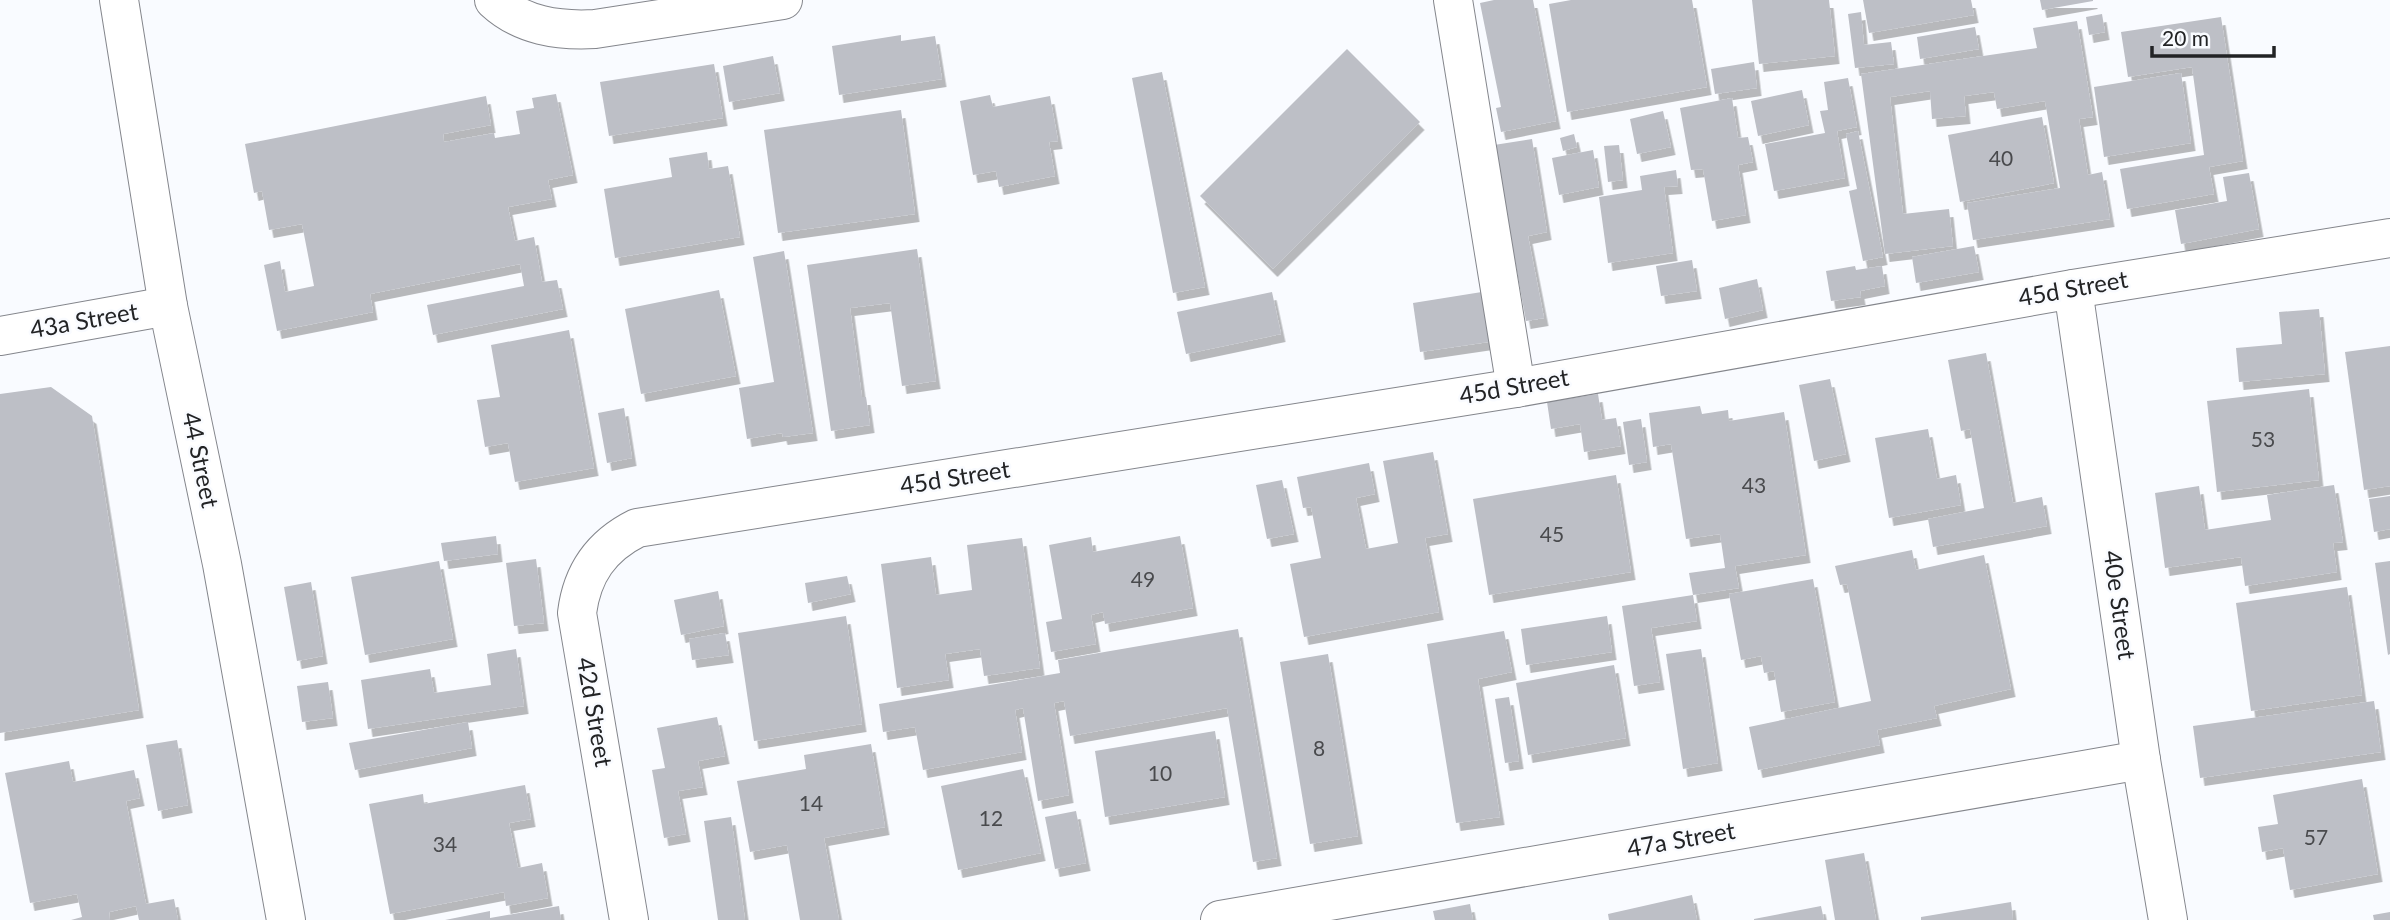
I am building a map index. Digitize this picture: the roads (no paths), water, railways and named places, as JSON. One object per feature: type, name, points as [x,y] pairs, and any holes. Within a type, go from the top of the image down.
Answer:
[{"type":"street","name":"44 Street","points":[[119,0],[168,306],[222,564],[286,920]]},
{"type":"street","points":[[494,0],[519,18],[543,27],[569,31],[783,0]]},
{"type":"street","points":[[1453,0],[1516,388]]},
{"type":"street","name":"45d Street","points":[[637,528],[1516,388],[2073,289],[2390,238]]},
{"type":"street","name":"40e Street","points":[[2073,289],[2141,760],[2168,920]]},
{"type":"street","name":"43a Street","points":[[0,336],[168,306]]},
{"type":"street","name":"42d Street","points":[[629,920],[577,613],[585,578],[594,561],[621,536],[637,528]]},
{"type":"street","name":"47a Street","points":[[1220,920],[2141,760]]}]
